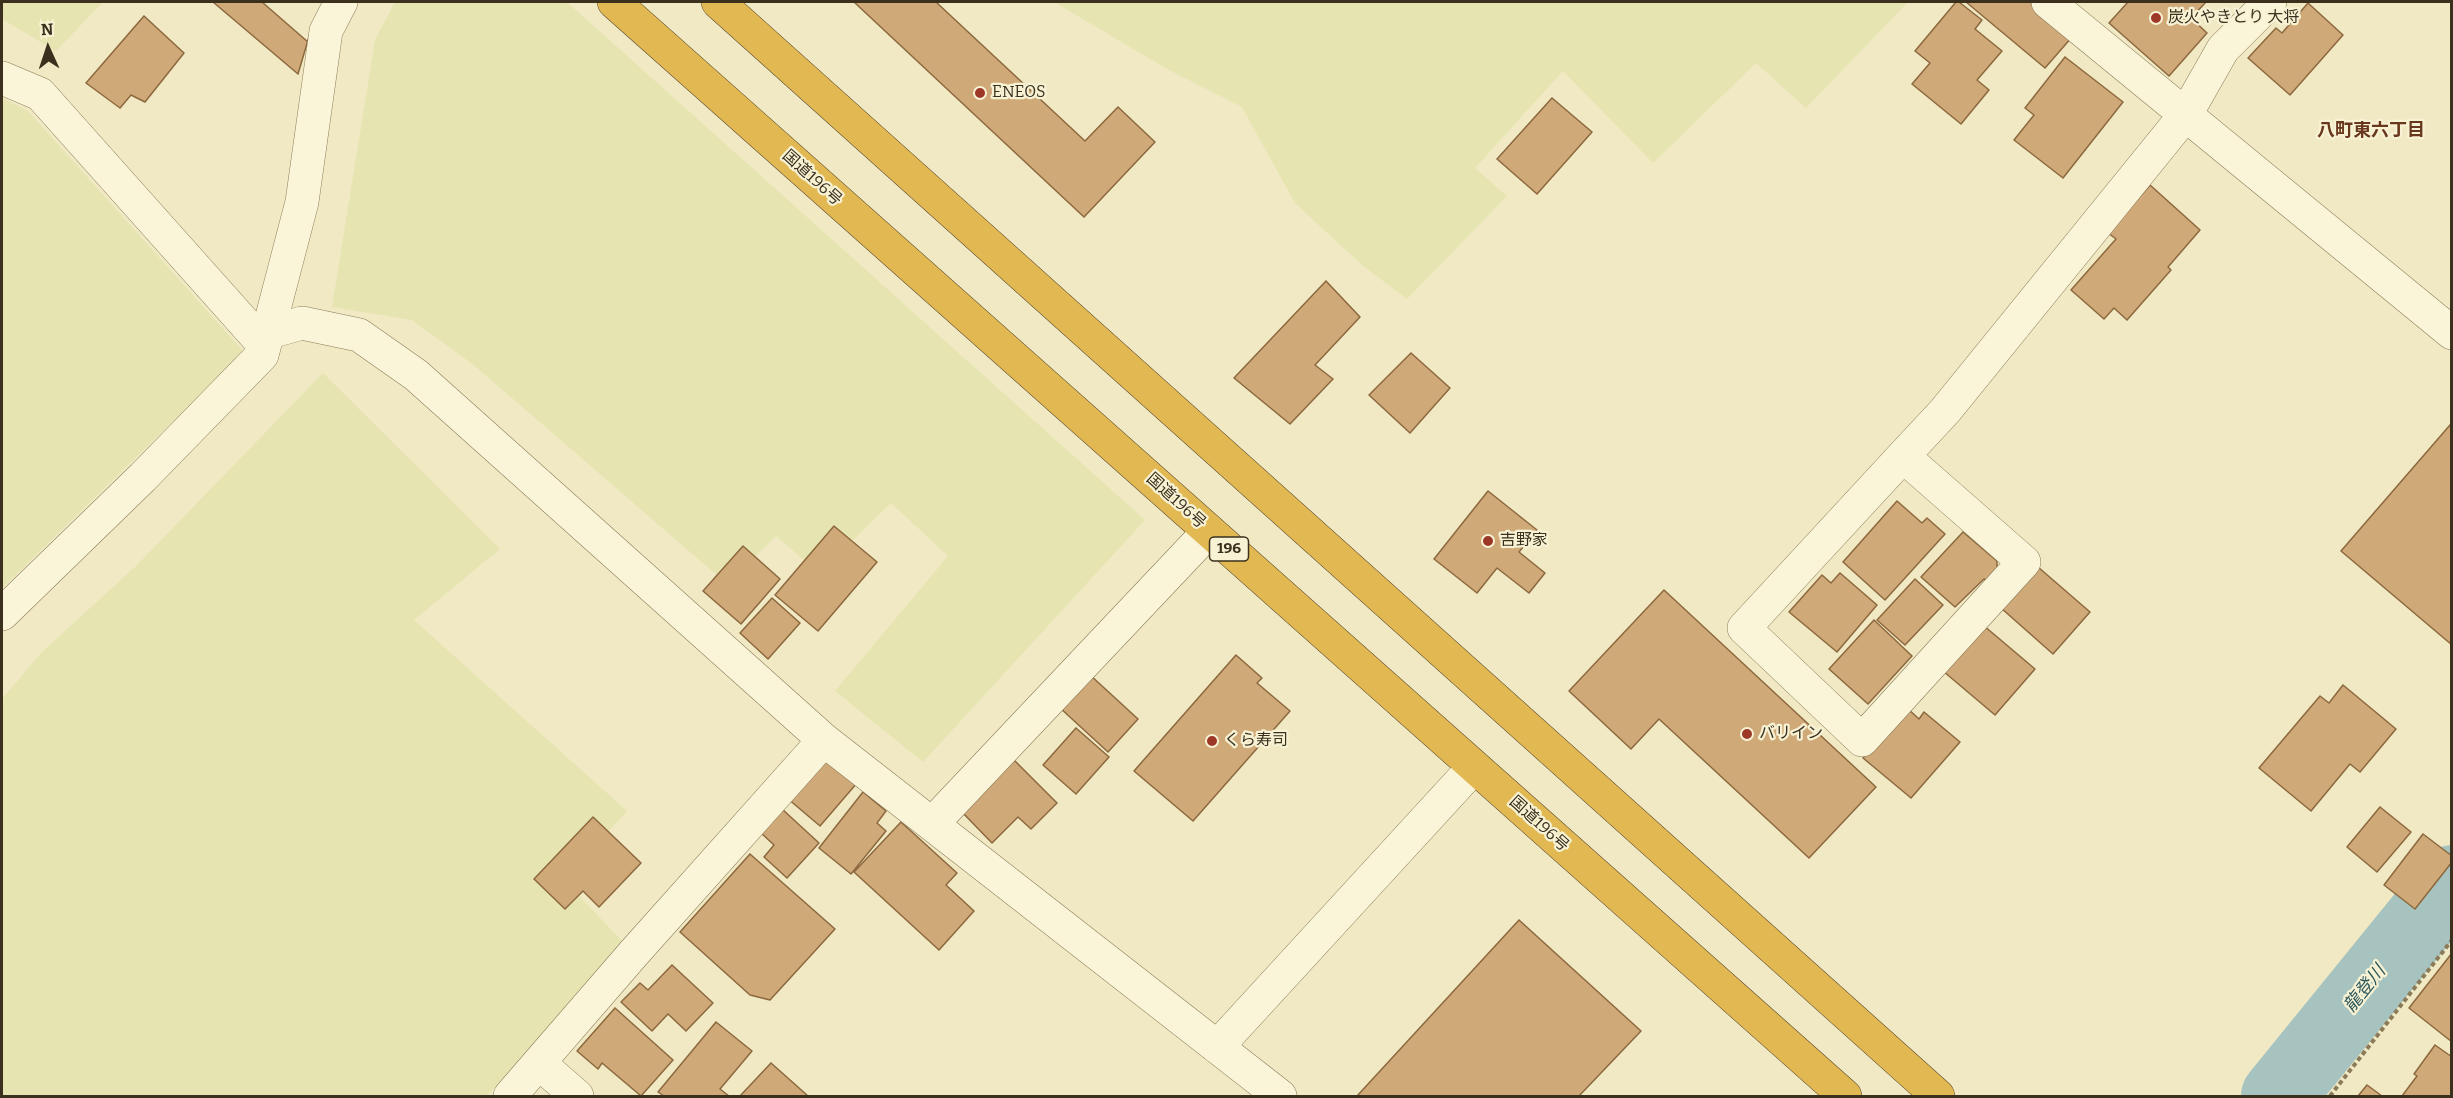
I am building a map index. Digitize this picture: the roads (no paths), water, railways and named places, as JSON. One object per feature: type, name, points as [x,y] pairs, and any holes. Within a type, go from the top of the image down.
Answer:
[{"type":"highway","name":"国道196号","points":[[614,2],[1845,1096]]},
{"type":"highway","points":[[718,2],[1938,1096]]},
{"type":"street","points":[[2,614],[143,477],[262,355],[302,202],[326,31],[341,2]]},
{"type":"street","points":[[2048,2],[2451,333]]},
{"type":"street","points":[[1903,456],[2024,562],[1862,740],[1744,628],[1903,456],[1945,411],[2186,114],[2223,49],[2270,2]]},
{"type":"street","points":[[2,78],[40,94],[256,336],[302,323],[359,334],[406,369],[824,740],[1280,1096]]},
{"type":"street","points":[[932,824],[1209,531]]},
{"type":"street","points":[[510,1096],[824,740]]},
{"type":"street","points":[[1217,1047],[1473,766]]},
{"type":"street","points":[[539,1063],[577,1096]]},
{"type":"waterway","name":"龍登川","points":[[2278,1096],[2452,882]]},
{"type":"place","name":"炭火やきとり 大将","points":[[2156,18]]},
{"type":"place","name":"ENEOS","points":[[980,93]]},
{"type":"place","name":"吉野家","points":[[1488,541]]},
{"type":"place","name":"バリイン","points":[[1747,734]]},
{"type":"place","name":"くら寿司","points":[[1212,741]]},
{"type":"district","name":"八町東六丁目","points":[[2371,131]]}]
